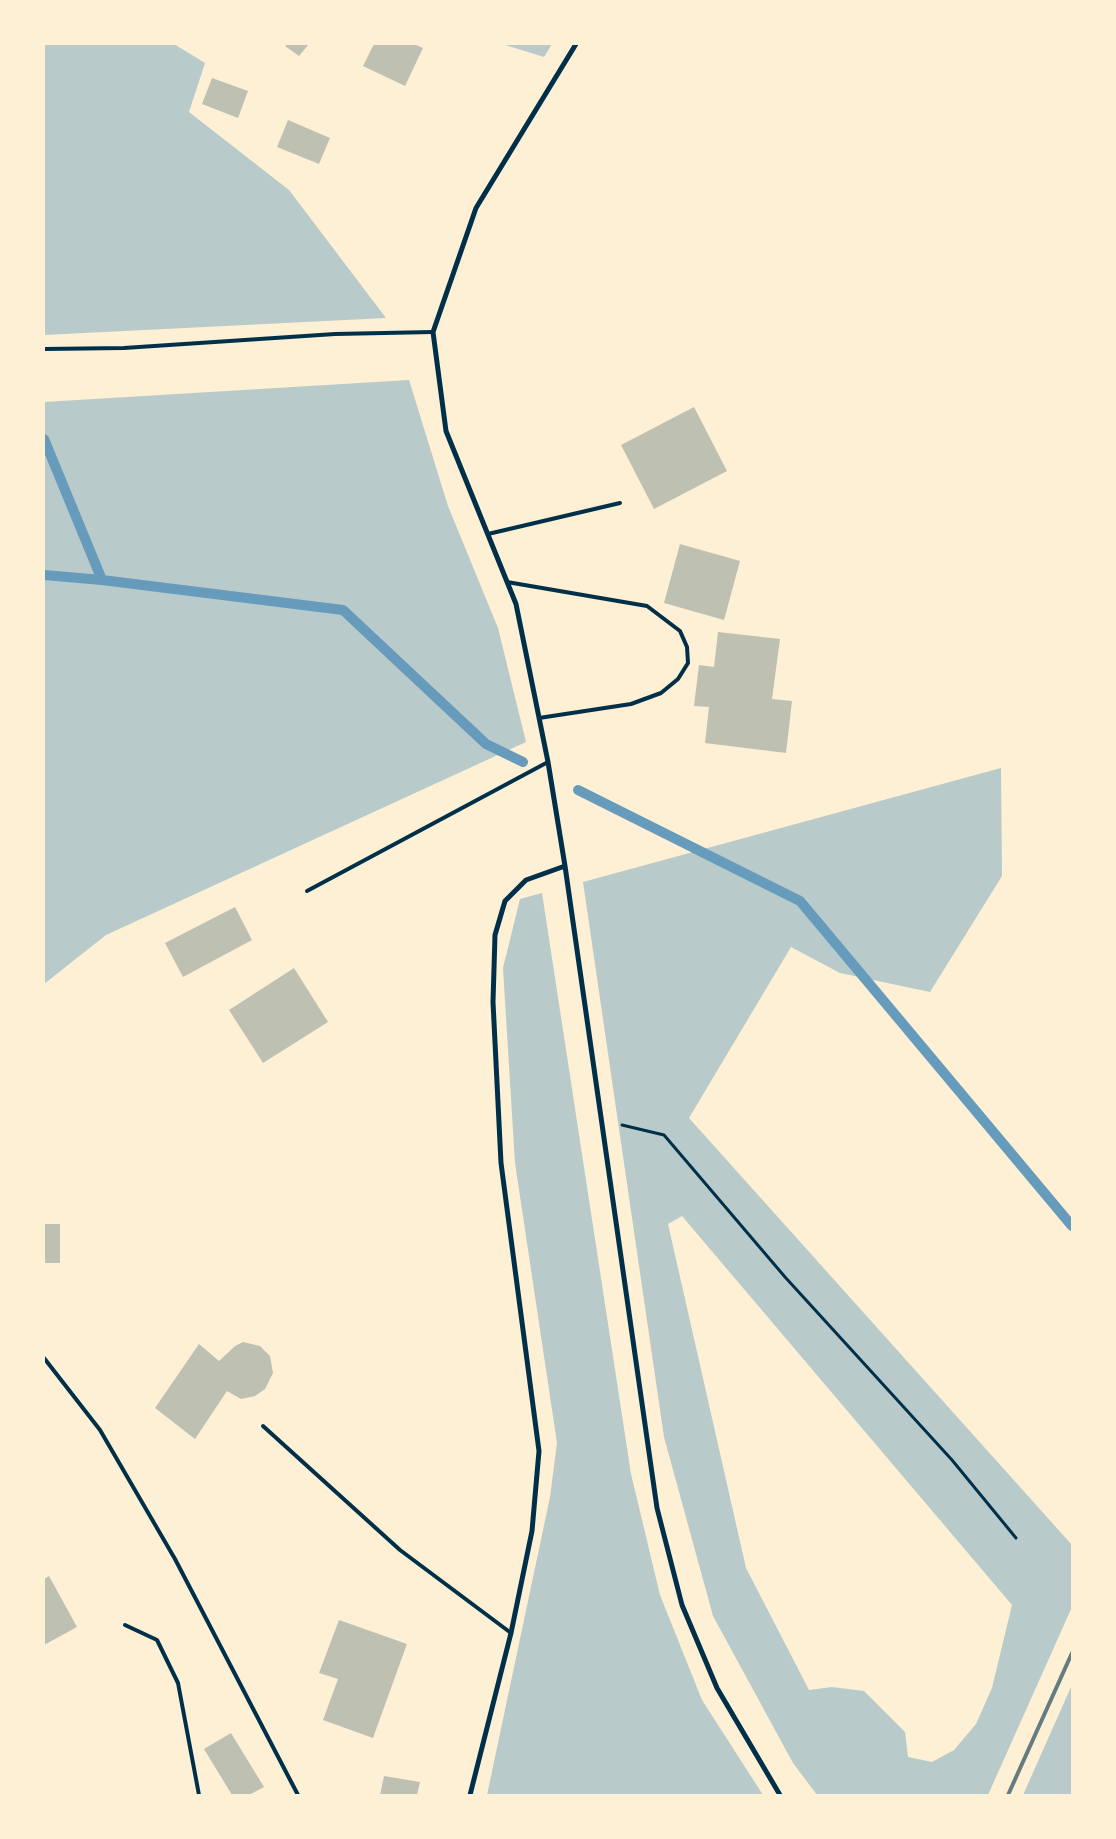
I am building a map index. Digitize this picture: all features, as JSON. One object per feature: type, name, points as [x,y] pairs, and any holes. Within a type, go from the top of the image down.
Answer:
[{"type":"street","points":[[576,44],[476,208],[433,332],[446,432],[516,604],[548,762],[566,866],[657,1508],[682,1605],[717,1688],[780,1795]]},
{"type":"street","points":[[470,1795],[511,1633],[532,1531],[539,1451],[501,1163],[493,1002],[496,935],[505,901],[526,880],[566,866]]},
{"type":"lane","points":[[44,349],[124,348],[335,334],[433,332]]},
{"type":"lane","points":[[488,534],[620,503]]},
{"type":"lane","points":[[507,582],[647,606],[680,630],[687,647],[688,663],[678,679],[661,693],[631,704],[539,718]]},
{"type":"lane","points":[[307,891],[548,762]]},
{"type":"lane","points":[[44,1358],[100,1430],[175,1559],[298,1795]]},
{"type":"lane","points":[[263,1426],[400,1550],[511,1633]]},
{"type":"lane","points":[[125,1625],[157,1640],[178,1683],[199,1795]]},
{"type":"path","points":[[602,1120],[664,1135],[785,1277],[952,1460],[1016,1538]]},
{"type":"shaded area","points":[[44,44],[174,44],[205,63],[189,112],[289,190],[386,318],[44,335]]},
{"type":"shaded area","points":[[502,44],[552,44],[544,57]]},
{"type":"shaded area","points":[[409,380],[448,506],[498,628],[526,742],[106,935],[44,984],[44,402]]},
{"type":"shaded area","points":[[1001,768],[1002,876],[930,992],[840,973],[791,947],[689,1118],[1072,1545],[1072,1607],[988,1795],[817,1795],[793,1763],[713,1616],[664,1437],[583,882]],"holes":[[[682,1216],[1012,1605],[992,1688],[976,1724],[954,1750],[932,1762],[908,1757],[905,1732],[864,1691],[832,1687],[809,1690],[746,1568],[668,1224]]]},
{"type":"shaded area","points":[[542,893],[631,1474],[660,1595],[702,1700],[763,1795],[487,1795],[550,1497],[557,1443],[515,1163],[503,968],[520,899]]},
{"type":"shaded area","points":[[1072,1683],[1072,1795],[1023,1795],[1071,1687]]},
{"type":"building","points":[[287,44],[309,44],[299,56],[285,46]]},
{"type":"building","points":[[374,44],[414,44],[423,48],[405,86],[363,66]]},
{"type":"building","points":[[212,78],[248,91],[238,118],[202,104]]},
{"type":"building","points":[[288,120],[330,138],[319,164],[277,147]]},
{"type":"building","points":[[694,407],[727,471],[654,509],[621,445]]},
{"type":"building","points":[[680,544],[740,561],[724,620],[664,603]]},
{"type":"building","points":[[718,632],[780,639],[772,699],[792,701],[786,753],[705,743],[709,707],[694,706],[699,665],[714,667]]},
{"type":"building","points":[[235,907],[252,940],[183,977],[165,943]]},
{"type":"building","points":[[294,968],[328,1022],[263,1063],[229,1010]]},
{"type":"building","points":[[44,1224],[60,1224],[60,1263],[44,1263]]},
{"type":"building","points":[[243,1342],[260,1346],[270,1356],[273,1373],[265,1389],[255,1396],[241,1399],[227,1391],[195,1439],[155,1408],[199,1344],[219,1361],[235,1346]]},
{"type":"building","points":[[49,1576],[77,1627],[44,1645],[44,1579]]},
{"type":"building","points":[[339,1620],[407,1644],[373,1738],[323,1720],[338,1679],[319,1673]]},
{"type":"building","points":[[231,1733],[264,1787],[249,1795],[232,1795],[204,1749]]},
{"type":"building","points":[[384,1776],[420,1782],[417,1795],[380,1795]]},
{"type":"waterway","points":[[44,439],[102,580]]},
{"type":"waterway","points":[[44,575],[102,580],[343,610],[486,744],[523,762]]},
{"type":"waterway","points":[[578,790],[800,901],[1072,1226]]},
{"type":"railway","points":[[1008,1795],[1072,1653]]}]
